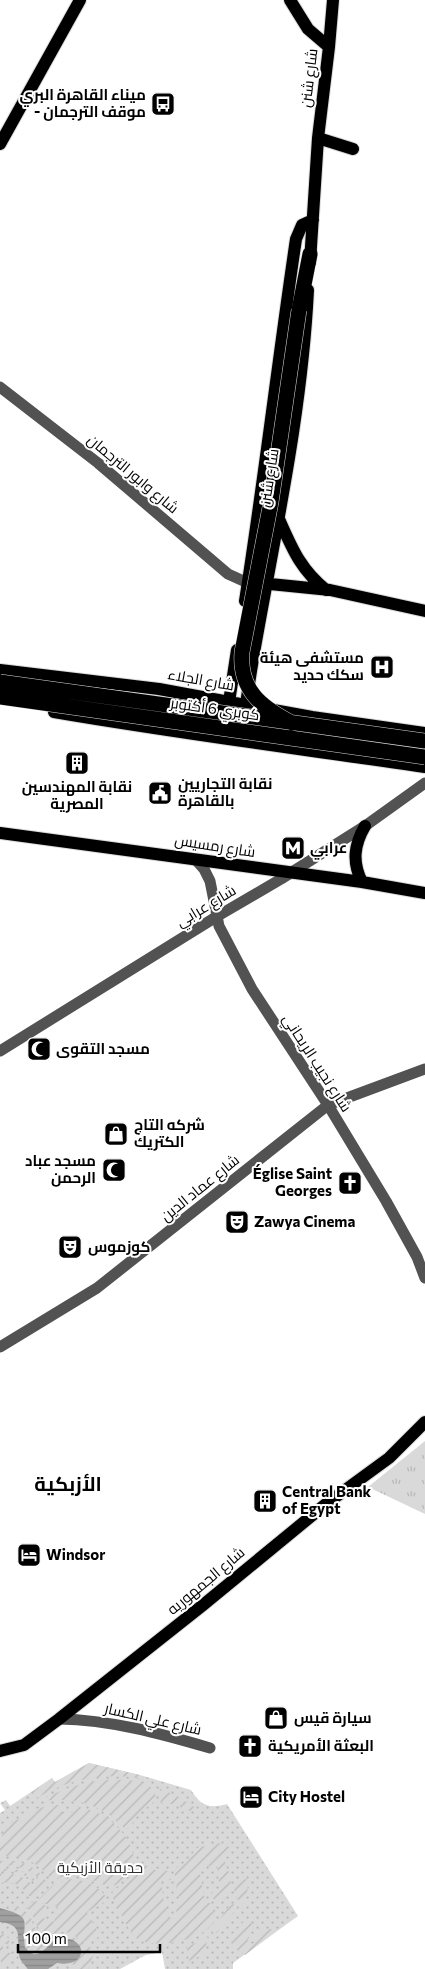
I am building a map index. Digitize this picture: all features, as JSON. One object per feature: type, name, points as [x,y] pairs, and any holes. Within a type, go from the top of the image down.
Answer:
[{"type":"highway","points":[[292,723],[258,701],[244,679],[241,666],[272,502],[299,310],[310,254]]},
{"type":"highway","name":"كوبري 6 أكتوبر","points":[[0,682],[425,740]]},
{"type":"highway","name":"كوبري 6 أكتوبر","points":[[0,697],[425,757]]},
{"type":"main road","points":[[0,144],[80,0]]},
{"type":"main road","points":[[290,0],[308,28],[330,47]]},
{"type":"main road","name":"شارع شنن","points":[[241,740],[297,412],[307,322],[318,138],[330,47],[333,0]]},
{"type":"main road","points":[[318,138],[354,149]]},
{"type":"main road","name":"شارع شنن","points":[[229,702],[269,444],[275,382],[296,240],[302,226],[312,220]]},
{"type":"main road","points":[[279,518],[298,559],[309,574],[326,590]]},
{"type":"main road","points":[[248,583],[326,590],[425,611]]},
{"type":"main road","name":"شارع الجلاء","points":[[0,670],[159,689],[246,705],[425,733]]},
{"type":"main road","points":[[0,704],[425,767]]},
{"type":"main road","points":[[362,882],[354,860],[355,848],[365,826]]},
{"type":"main road","name":"شارع رمسيس","points":[[0,834],[290,874],[362,882],[425,893]]},
{"type":"main road","name":"شارع الجمهوريه","points":[[0,1751],[24,1745],[59,1719],[203,1606],[303,1522],[389,1458],[425,1422]]},
{"type":"street","name":"شارع وابور الترجمان","points":[[0,387],[98,463],[228,574],[248,583]]},
{"type":"street","name":"شارع عرابي","points":[[0,1052],[216,917],[290,874],[365,826],[425,783]]},
{"type":"street","name":"شارع نجيب الريحاني","points":[[196,860],[210,880],[218,926],[252,989],[328,1105],[386,1200],[417,1257],[425,1278]]},
{"type":"street","name":"شارع عماد الدين","points":[[0,1347],[97,1288],[328,1105],[425,1069]]},
{"type":"street","name":"شارع علي الكسار","points":[[59,1719],[125,1725],[210,1748]]},
{"type":"green space","points":[[425,1441],[425,1514],[368,1487]]},
{"type":"green space","name":"حديقة الأزبكية","points":[[89,1763],[191,1790],[198,1800],[206,1805],[227,1804],[298,1916],[233,1963],[233,1969],[165,1969],[162,1952],[146,1955],[120,1969],[0,1969],[0,1813],[5,1810],[0,1803],[6,1800],[10,1806],[52,1778],[55,1782]]},
{"type":"green space","points":[[89,1763],[140,1775],[139,1778],[112,1776],[86,1779],[61,1786],[37,1798],[32,1792],[52,1778],[55,1782]]},
{"type":"green space","points":[[104,1780],[127,1780],[143,1783],[150,1787],[156,1799],[139,1813],[127,1829],[100,1809],[83,1803],[66,1800],[38,1802],[70,1788]]},
{"type":"green space","points":[[159,1788],[179,1797],[197,1809],[190,1811],[172,1804],[160,1803],[162,1797]]},
{"type":"green space","points":[[51,1805],[59,1805],[59,1811],[66,1816],[71,1814],[75,1806],[90,1810],[104,1816],[118,1828],[125,1836],[133,1853],[134,1862],[131,1871],[125,1879],[108,1886],[78,1875],[52,1880],[36,1864],[23,1858],[0,1856],[2,1835],[7,1826],[16,1820],[24,1818],[29,1811]]},
{"type":"green space","points":[[220,1843],[225,1844],[228,1849],[225,1861],[231,1880],[230,1889],[224,1900],[215,1901],[213,1898],[212,1891],[220,1890],[217,1865],[199,1868],[204,1896],[216,1911],[215,1920],[208,1928],[186,1940],[172,1943],[147,1942],[134,1936],[112,1896],[113,1890],[130,1879],[140,1862],[155,1870],[169,1871],[171,1880],[161,1881],[164,1903],[166,1903],[168,1918],[177,1916],[175,1901],[179,1900],[174,1869],[187,1862],[196,1848]]},
{"type":"green space","points":[[7,1860],[27,1864],[43,1876],[47,1882],[31,1898],[15,1884],[0,1883],[0,1874],[19,1876],[35,1888],[38,1886],[34,1882],[21,1874],[11,1871],[0,1872],[0,1869],[16,1870],[26,1873],[39,1883],[41,1881],[32,1873],[22,1868],[0,1866],[0,1861]]},
{"type":"green space","points":[[71,1879],[91,1884],[106,1897],[104,1902],[87,1912],[100,1936],[90,1942],[83,1941],[65,1932],[48,1934],[42,1932],[29,1909],[25,1906],[35,1901],[47,1906],[43,1918],[54,1922],[58,1907],[41,1903],[39,1899],[53,1885]]},
{"type":"green space","points":[[248,1879],[247,1896],[242,1907],[234,1892],[236,1880]]},
{"type":"green space","points":[[233,1904],[237,1907],[235,1910],[217,1933],[213,1933],[213,1929],[229,1906]]},
{"type":"green space","points":[[13,1906],[30,1915],[35,1929],[39,1933],[33,1938],[27,1939],[25,1921],[12,1909]]},
{"type":"green space","points":[[245,1920],[255,1926],[247,1939],[252,1944],[256,1942],[256,1936],[260,1928],[278,1930],[245,1955],[234,1948],[228,1936],[234,1933]]},
{"type":"green space","points":[[0,1932],[7,1936],[10,1944],[3,1944],[3,1952],[11,1953],[11,1963],[3,1968],[0,1959]]},
{"type":"green space","points":[[42,1935],[67,1935],[90,1947],[94,1954],[88,1969],[72,1969],[77,1967],[47,1948],[37,1954],[27,1950],[25,1943],[31,1943]]},
{"type":"green space","points":[[208,1937],[204,1954],[189,1961],[187,1947]]},
{"type":"shaded area","points":[[0,1908],[22,1917],[25,1925],[25,1947],[30,1952],[38,1954],[56,1939],[67,1939],[74,1941],[79,1946],[80,1956],[76,1961],[57,1963],[48,1969],[28,1969],[21,1961],[18,1949],[18,1933],[13,1926],[0,1922]]},
{"type":"place","name":"ميناء القاهرة البري - موقف الترجمان","points":[[163,104]]},
{"type":"place","name":"مستشفى هيئة سكك حديد","points":[[382,667]]},
{"type":"place","name":"نقابة المهندسين المصرية","points":[[77,763]]},
{"type":"place","name":"نقابة التجاريين بالقاهرة","points":[[160,793]]},
{"type":"place","name":"عرابي","points":[[293,848]]},
{"type":"place","name":"مسجد التقوى","points":[[39,1049]]},
{"type":"place","name":"شركه التاج الكتريك","points":[[116,1134]]},
{"type":"place","name":"مسجد عباد الرحمن","points":[[114,1170]]},
{"type":"place","name":"Église Saint Georges","points":[[350,1183]]},
{"type":"place","name":"Zawya Cinema","points":[[237,1222]]},
{"type":"place","name":"كوزموس","points":[[70,1247]]},
{"type":"place","name":"Central Bank of Egypt","points":[[265,1501]]},
{"type":"place","name":"Windsor","points":[[29,1555]]},
{"type":"place","name":"سيارة قيس","points":[[276,1718]]},
{"type":"place","name":"البعثة الأمريكية","points":[[250,1746]]},
{"type":"place","name":"City Hostel","points":[[251,1797]]},
{"type":"district","name":"الأزبكية","points":[[68,1484]]}]
